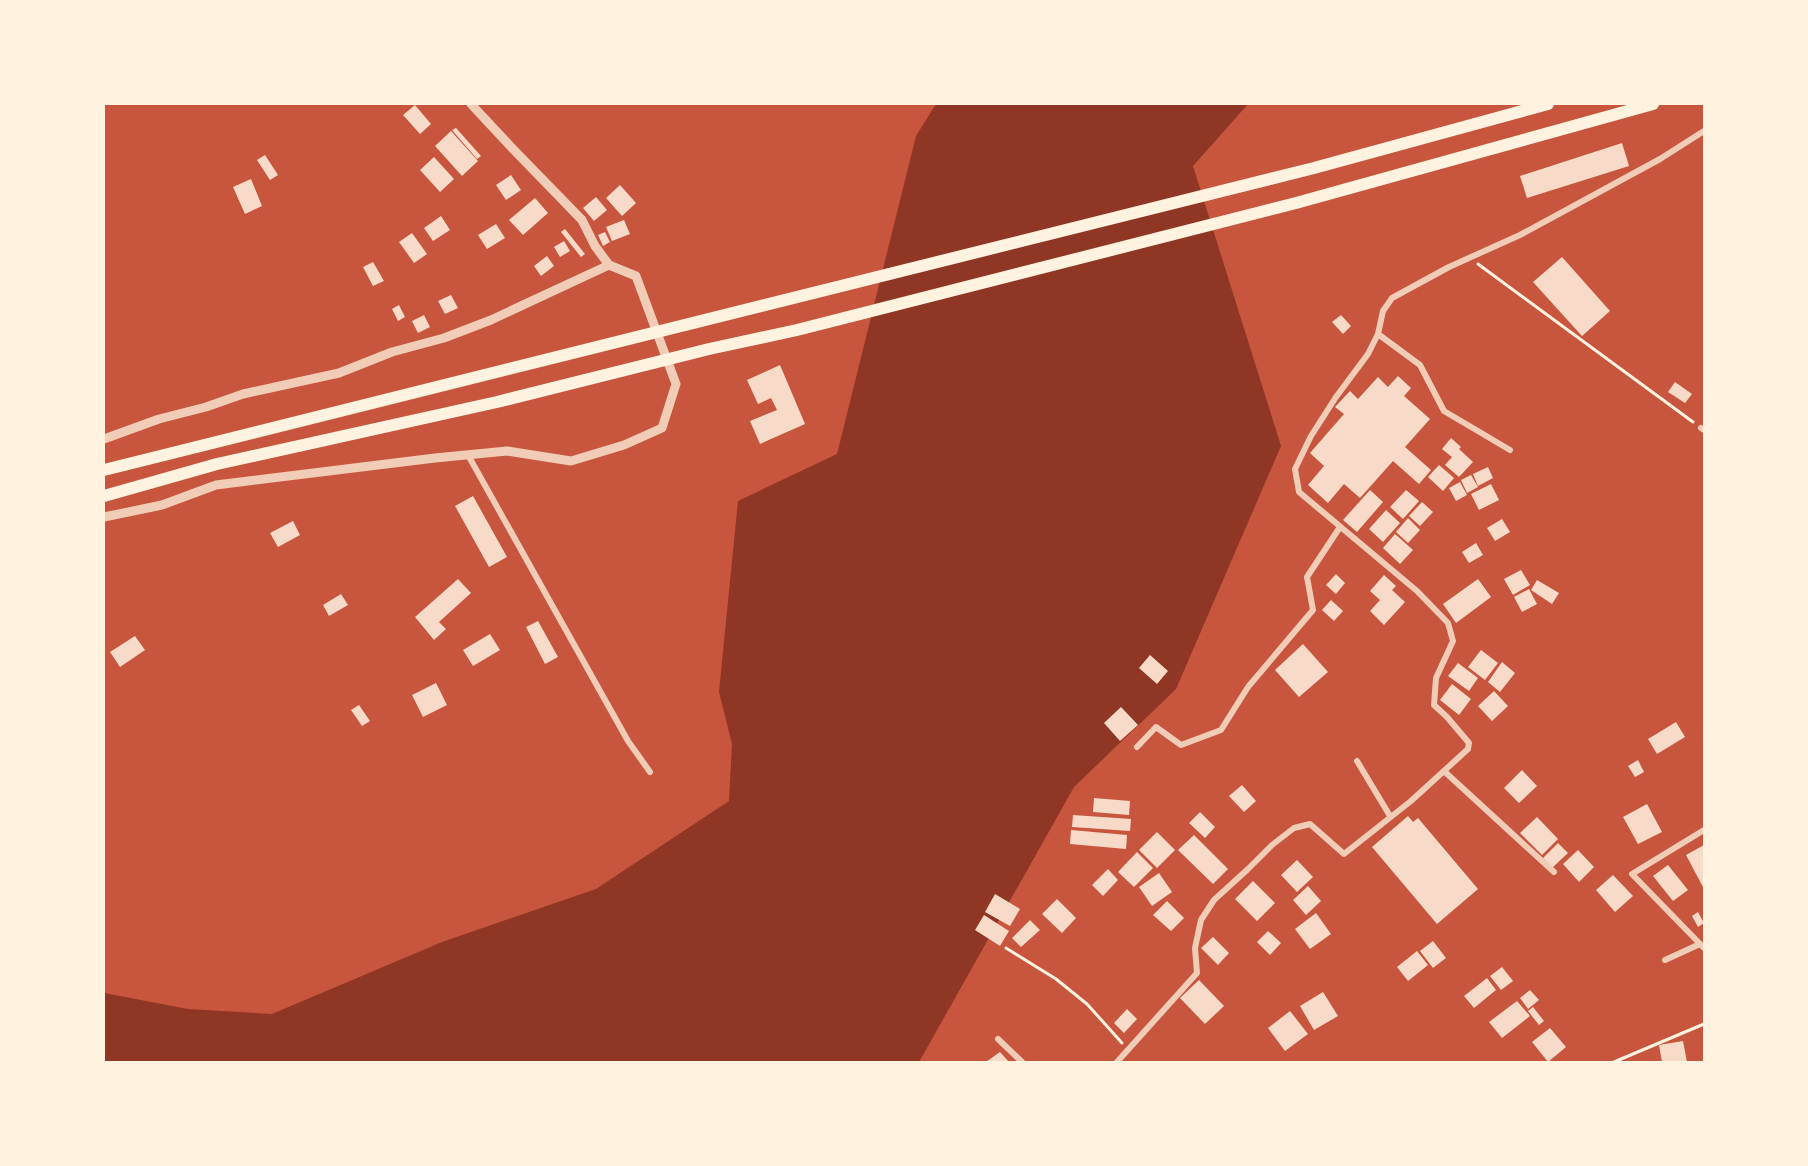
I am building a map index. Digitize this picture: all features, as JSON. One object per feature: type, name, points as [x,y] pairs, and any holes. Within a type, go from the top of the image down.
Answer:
[{"type":"highway","points":[[104,470],[1314,168],[1548,104]]},
{"type":"highway","points":[[104,496],[217,464],[486,404],[709,349],[797,330],[1296,203],[1653,104]]},
{"type":"street","points":[[104,517],[162,505],[216,485],[468,454],[507,450],[571,460],[624,445],[662,428],[676,384],[636,276],[609,265],[595,246],[582,220],[471,104]]},
{"type":"street","points":[[1117,1062],[1197,973],[1195,948],[1202,920],[1214,900],[1272,845],[1294,828],[1310,824],[1344,854],[1445,772],[1468,749],[1469,743],[1434,705],[1436,678],[1454,641],[1448,622],[1418,591],[1299,492],[1295,469],[1311,436],[1368,354],[1378,334],[1383,311],[1392,298],[1469,257],[1520,235],[1660,159],[1704,131]]},
{"type":"street","points":[[104,439],[159,419],[206,407],[243,394],[339,373],[392,352],[444,338],[491,320],[609,265]]},
{"type":"street","points":[[1378,334],[1420,365],[1444,411],[1510,450]]},
{"type":"street","points":[[468,454],[622,730],[650,772]]},
{"type":"street","points":[[1137,747],[1156,727],[1181,745],[1221,730],[1248,687],[1313,610],[1307,577],[1340,527]]},
{"type":"street","points":[[1358,761],[1390,816]]},
{"type":"street","points":[[1445,772],[1554,872]]},
{"type":"street","points":[[1665,960],[1702,946],[1632,874],[1704,830]]},
{"type":"street","points":[[998,1039],[1022,1062]]},
{"type":"path","points":[[1469,257],[1703,429]]},
{"type":"path","points":[[1006,948],[1056,979],[1087,1004],[1128,1049]]},
{"type":"path","points":[[1614,1062],[1704,1024]]},
{"type":"shaded area","points":[[936,104],[1248,104],[1193,166],[1281,446],[1176,689],[1074,787],[919,1062],[104,1062],[104,993],[188,1009],[272,1014],[442,942],[596,889],[729,801],[732,744],[719,692],[738,501],[837,454],[916,136]]},
{"type":"building","points":[[415,105],[431,124],[420,134],[403,115]]},
{"type":"building","points":[[456,128],[481,156],[477,159],[452,130]]},
{"type":"building","points":[[451,131],[478,161],[462,176],[435,146]]},
{"type":"building","points":[[1622,143],[1629,166],[1527,198],[1520,176]]},
{"type":"building","points":[[265,155],[278,175],[270,180],[257,160]]},
{"type":"building","points":[[434,157],[454,179],[440,192],[420,170]]},
{"type":"building","points":[[511,175],[521,190],[506,200],[496,185]]},
{"type":"building","points":[[251,179],[262,206],[245,214],[233,187]]},
{"type":"building","points":[[620,185],[636,203],[622,216],[606,198]]},
{"type":"building","points":[[596,197],[607,210],[594,221],[583,208]]},
{"type":"building","points":[[535,198],[548,213],[523,235],[509,220]]},
{"type":"building","points":[[441,216],[450,230],[433,241],[424,228]]},
{"type":"building","points":[[624,220],[630,234],[612,241],[606,227]]},
{"type":"building","points":[[496,224],[505,238],[487,249],[478,235]]},
{"type":"building","points":[[565,229],[585,254],[581,257],[561,232]]},
{"type":"building","points":[[605,232],[610,242],[603,246],[598,235]]},
{"type":"building","points":[[412,233],[427,254],[414,263],[399,242]]},
{"type":"building","points":[[564,241],[570,251],[560,257],[554,247]]},
{"type":"building","points":[[547,256],[554,266],[541,276],[534,266]]},
{"type":"building","points":[[1562,257],[1610,311],[1582,336],[1533,282]]},
{"type":"building","points":[[373,262],[384,281],[373,286],[363,267]]},
{"type":"building","points":[[451,295],[458,308],[445,314],[438,301]]},
{"type":"building","points":[[399,305],[405,317],[398,321],[392,309]]},
{"type":"building","points":[[424,315],[430,327],[418,333],[412,321]]},
{"type":"building","points":[[1341,315],[1351,326],[1343,334],[1332,322]]},
{"type":"building","points":[[780,365],[805,424],[760,444],[750,421],[777,410],[771,398],[758,404],[747,380]]},
{"type":"building","points":[[1398,376],[1411,388],[1404,396],[1430,419],[1405,447],[1431,470],[1419,484],[1393,461],[1360,498],[1344,484],[1328,503],[1308,485],[1324,466],[1310,453],[1344,414],[1335,407],[1350,391],[1358,399],[1378,377],[1388,387]]},
{"type":"building","points":[[1675,382],[1692,394],[1685,403],[1668,392]]},
{"type":"building","points":[[1451,438],[1473,462],[1459,477],[1445,465],[1452,457],[1442,449]]},
{"type":"building","points":[[1439,465],[1454,478],[1443,491],[1428,477]]},
{"type":"building","points":[[1488,467],[1493,478],[1478,486],[1473,474]]},
{"type":"building","points":[[1471,475],[1478,487],[1467,493],[1461,480]]},
{"type":"building","points":[[1460,482],[1467,495],[1456,501],[1449,488]]},
{"type":"building","points":[[1491,484],[1499,500],[1479,510],[1471,494]]},
{"type":"building","points":[[1370,490],[1383,502],[1357,532],[1343,520]]},
{"type":"building","points":[[1406,490],[1419,501],[1403,519],[1390,507]]},
{"type":"building","points":[[473,496],[507,557],[489,567],[455,506]]},
{"type":"building","points":[[1422,502],[1433,512],[1420,526],[1409,516]]},
{"type":"building","points":[[1386,510],[1400,523],[1383,542],[1369,529]]},
{"type":"building","points":[[1408,518],[1420,530],[1408,543],[1396,532]]},
{"type":"building","points":[[1502,519],[1510,532],[1495,541],[1487,528]]},
{"type":"building","points":[[293,521],[300,535],[278,547],[270,533]]},
{"type":"building","points":[[1395,534],[1413,550],[1400,564],[1383,548]]},
{"type":"building","points":[[1476,543],[1483,555],[1469,563],[1462,552]]},
{"type":"building","points":[[1521,570],[1530,585],[1513,595],[1504,579]]},
{"type":"building","points":[[1336,574],[1345,583],[1336,594],[1326,585]]},
{"type":"building","points":[[1384,575],[1396,586],[1392,590],[1405,602],[1384,625],[1370,611],[1380,600],[1370,591]]},
{"type":"building","points":[[458,579],[471,593],[439,622],[446,629],[434,640],[415,617]]},
{"type":"building","points":[[1478,579],[1491,597],[1456,623],[1443,604]]},
{"type":"building","points":[[1537,580],[1559,593],[1552,604],[1531,590]]},
{"type":"building","points":[[1529,589],[1537,604],[1522,612],[1514,597]]},
{"type":"building","points":[[341,594],[348,605],[329,616],[323,605]]},
{"type":"building","points":[[1331,600],[1343,611],[1334,621],[1322,610]]},
{"type":"building","points":[[538,621],[558,657],[545,664],[526,627]]},
{"type":"building","points":[[490,634],[500,650],[473,666],[463,650]]},
{"type":"building","points":[[135,636],[145,650],[120,667],[110,652]]},
{"type":"building","points":[[1303,644],[1328,672],[1299,697],[1275,670]]},
{"type":"building","points":[[1481,650],[1498,663],[1485,680],[1468,667]]},
{"type":"building","points":[[1150,655],[1168,671],[1157,684],[1139,668]]},
{"type":"building","points":[[1502,662],[1515,673],[1500,692],[1488,682]]},
{"type":"building","points":[[1458,663],[1478,678],[1469,691],[1448,676]]},
{"type":"building","points":[[436,683],[447,705],[423,717],[412,695]]},
{"type":"building","points":[[1452,684],[1471,699],[1459,715],[1440,700]]},
{"type":"building","points":[[1494,691],[1508,706],[1492,721],[1478,706]]},
{"type":"building","points":[[359,705],[370,721],[362,726],[351,710]]},
{"type":"building","points":[[1121,707],[1138,725],[1120,741],[1104,723]]},
{"type":"building","points":[[1676,722],[1685,737],[1657,754],[1648,739]]},
{"type":"building","points":[[1638,760],[1644,772],[1635,777],[1628,766]]},
{"type":"building","points":[[1522,770],[1537,786],[1519,803],[1504,788]]},
{"type":"building","points":[[1242,785],[1256,801],[1244,812],[1229,796]]},
{"type":"building","points":[[1094,798],[1130,801],[1129,815],[1093,812]]},
{"type":"building","points":[[1647,804],[1662,832],[1638,844],[1623,817]]},
{"type":"building","points":[[1200,812],[1215,827],[1205,838],[1189,823]]},
{"type":"building","points":[[1073,815],[1131,819],[1130,831],[1072,827]]},
{"type":"building","points":[[1408,816],[1413,822],[1418,818],[1478,889],[1437,924],[1372,847]]},
{"type":"building","points":[[1537,817],[1558,839],[1542,855],[1520,833]]},
{"type":"building","points":[[1071,830],[1127,835],[1126,849],[1070,844]]},
{"type":"building","points":[[1157,832],[1175,850],[1157,868],[1139,850]]},
{"type":"building","points":[[1194,835],[1228,869],[1213,884],[1178,850]]},
{"type":"building","points":[[1558,843],[1568,853],[1552,868],[1543,858]]},
{"type":"building","points":[[1704,845],[1704,889],[1686,855]]},
{"type":"building","points":[[1578,850],[1594,867],[1579,882],[1563,864]]},
{"type":"building","points":[[1137,852],[1153,868],[1134,887],[1118,872]]},
{"type":"building","points":[[1297,860],[1313,877],[1297,892],[1281,875]]},
{"type":"building","points":[[1668,865],[1688,890],[1673,901],[1653,876]]},
{"type":"building","points":[[1108,869],[1118,880],[1103,896],[1092,885]]},
{"type":"building","points":[[1159,873],[1172,892],[1152,906],[1139,887]]},
{"type":"building","points":[[1613,875],[1633,896],[1615,912],[1596,890]]},
{"type":"building","points":[[1253,881],[1275,903],[1257,921],[1235,899]]},
{"type":"building","points":[[1308,886],[1321,901],[1306,915],[1293,900]]},
{"type":"building","points":[[995,894],[1020,909],[1010,926],[985,912]]},
{"type":"building","points":[[1057,899],[1076,918],[1062,933],[1042,914]]},
{"type":"building","points":[[1167,901],[1184,918],[1171,931],[1153,915]]},
{"type":"building","points":[[1698,912],[1704,923],[1698,927],[1692,916]]},
{"type":"building","points":[[1316,913],[1331,934],[1310,949],[1295,929]]},
{"type":"building","points":[[984,915],[1009,931],[1000,946],[975,930]]},
{"type":"building","points":[[1030,920],[1040,930],[1021,947],[1012,938]]},
{"type":"building","points":[[1268,931],[1281,943],[1270,955],[1257,942]]},
{"type":"building","points":[[1213,937],[1229,953],[1218,965],[1201,948]]},
{"type":"building","points":[[1433,941],[1446,958],[1433,968],[1420,951]]},
{"type":"building","points":[[1417,951],[1428,965],[1408,981],[1397,967]]},
{"type":"building","points":[[1502,967],[1513,981],[1501,990],[1490,976]]},
{"type":"building","points":[[1487,978],[1496,990],[1474,1008],[1464,996]]},
{"type":"building","points":[[1199,980],[1224,1006],[1205,1024],[1180,998]]},
{"type":"building","points":[[1530,990],[1539,1000],[1528,1009],[1520,998]]},
{"type":"building","points":[[1323,992],[1338,1016],[1314,1030],[1300,1006]]},
{"type":"building","points":[[1517,1001],[1530,1016],[1502,1038],[1489,1022]]},
{"type":"building","points":[[1533,1007],[1544,1021],[1539,1025],[1528,1011]]},
{"type":"building","points":[[1127,1009],[1137,1019],[1124,1033],[1114,1023]]},
{"type":"building","points":[[1290,1011],[1308,1034],[1285,1051],[1268,1028]]},
{"type":"building","points":[[1550,1028],[1566,1047],[1548,1062],[1532,1042]]},
{"type":"building","points":[[1683,1041],[1687,1062],[1662,1062],[1659,1045]]},
{"type":"building","points":[[1000,1052],[1009,1062],[986,1062]]}]
